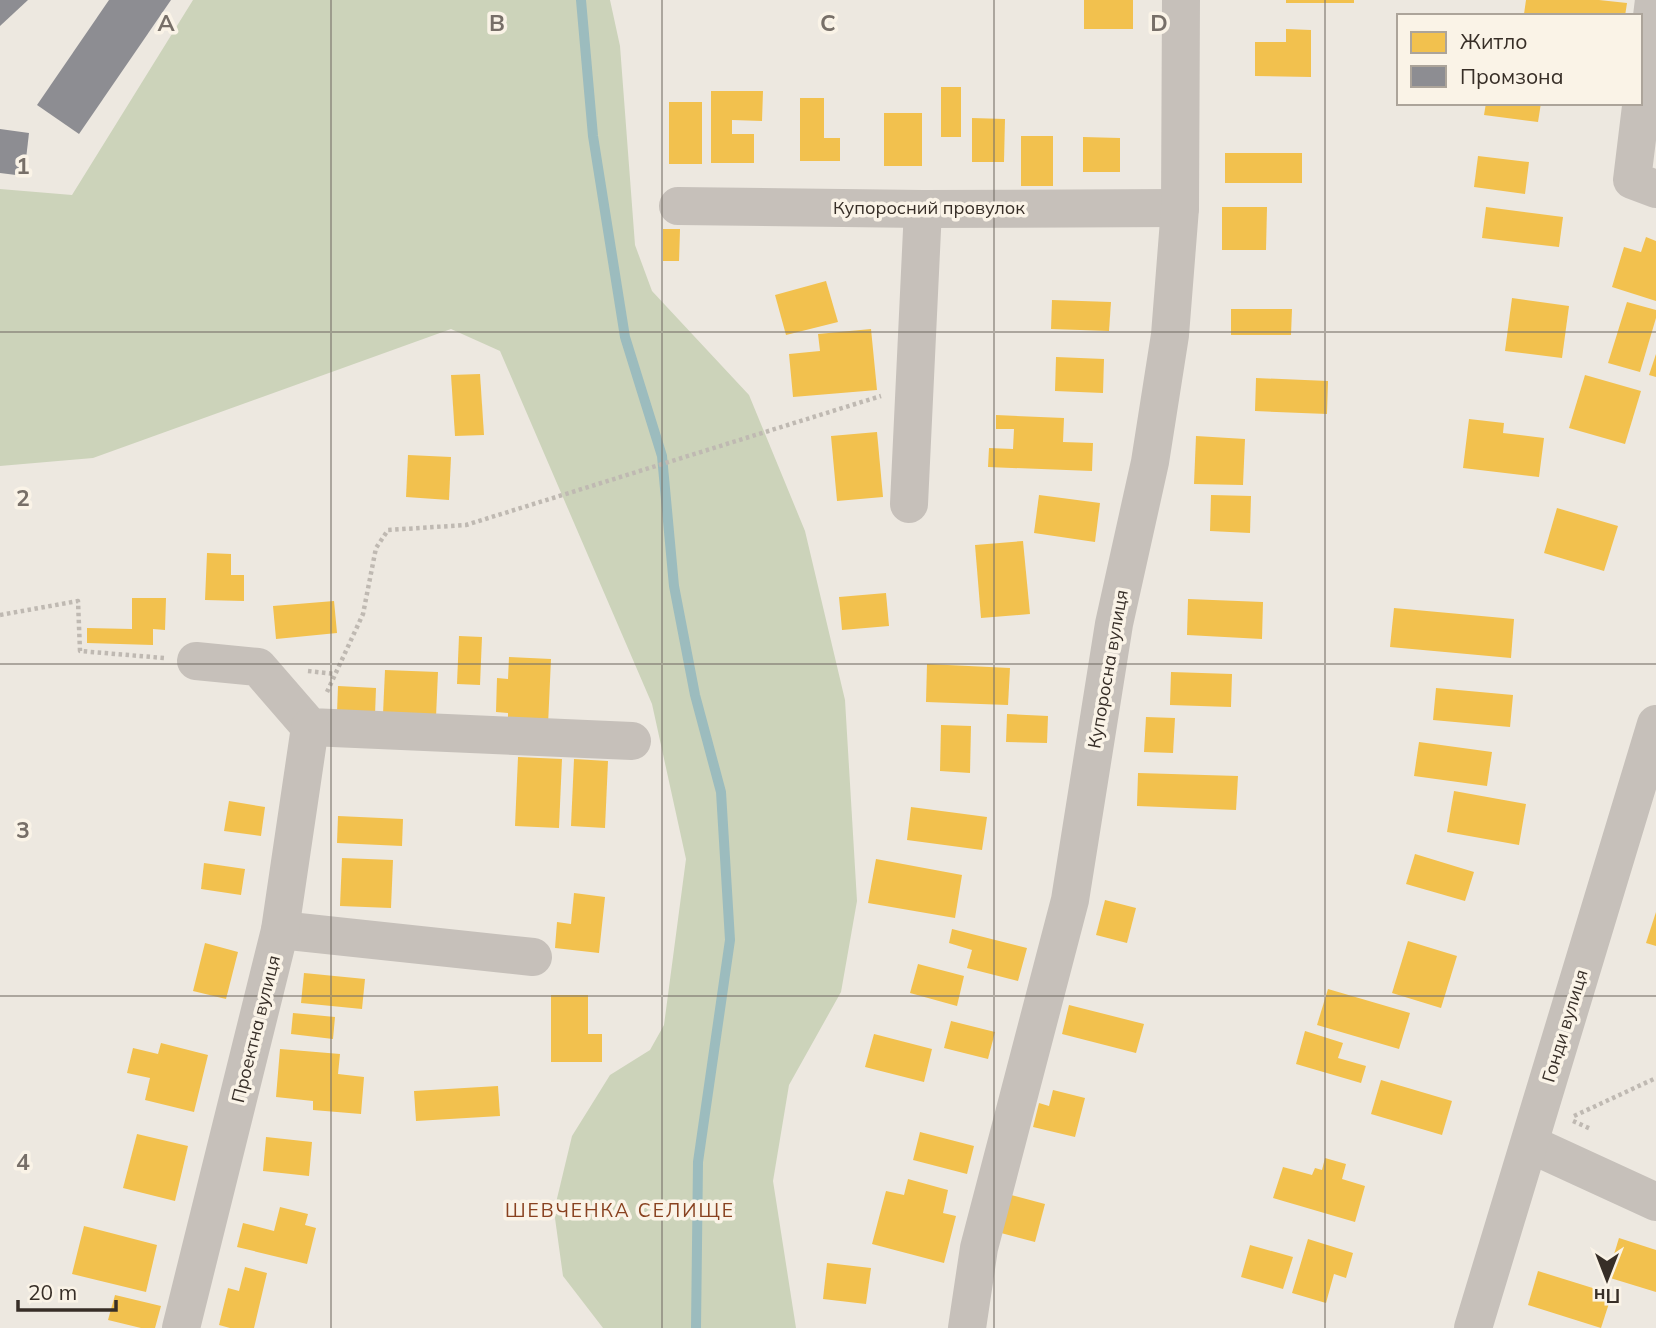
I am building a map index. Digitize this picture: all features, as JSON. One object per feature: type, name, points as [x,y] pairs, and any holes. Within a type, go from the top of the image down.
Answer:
[{"type":"street","name":"Купоросна вулиця","points":[[967,1328],[979,1248],[1070,900],[1114,624],[1152,449],[1170,335],[1180,208],[1181,0]]},
{"type":"street","points":[[1644,185],[1654,0]]},
{"type":"street","name":"Купоросний провулок","points":[[678,206],[1180,208]]},
{"type":"street","points":[[909,505],[923,209]]},
{"type":"street","points":[[196,661],[258,667],[310,727],[632,741]]},
{"type":"street","name":"Гонди вулиця","points":[[1473,1328],[1656,724]]},
{"type":"street","name":"Проектна вулиця","points":[[181,1328],[280,930],[310,727]]},
{"type":"street","points":[[280,930],[533,957]]},
{"type":"street","points":[[1530,1144],[1656,1202]]},
{"type":"path","points":[[310,727],[363,614],[376,548],[388,530],[466,525],[915,385]]},
{"type":"path","points":[[0,615],[78,601],[80,651],[196,661]]},
{"type":"path","points":[[1530,1144],[1569,1119],[1656,1078]]},
{"type":"green space","points":[[193,0],[610,0],[620,46],[635,245],[652,291],[749,395],[805,531],[845,700],[857,901],[841,992],[789,1085],[773,1181],[796,1328],[603,1328],[563,1276],[554,1211],[572,1136],[610,1075],[650,1050],[664,1025],[686,859],[652,704],[500,351],[451,329],[93,458],[0,466],[0,189],[72,195]]},
{"type":"building: Житло","points":[[1084,0],[1133,0],[1133,29],[1084,29]]},
{"type":"building: Житло","points":[[1286,0],[1354,0],[1354,3],[1286,3]]},
{"type":"building: Житло","points":[[1526,0],[1599,0],[1627,3],[1625,14],[1524,14]]},
{"type":"building: Житло","points":[[1286,29],[1311,30],[1311,77],[1255,76],[1255,42],[1286,42]]},
{"type":"building: Житло","points":[[941,87],[961,87],[961,137],[941,137]]},
{"type":"building: Житло","points":[[711,91],[763,91],[762,121],[732,120],[732,134],[754,134],[754,163],[711,163]]},
{"type":"building: Житло","points":[[800,98],[824,98],[824,138],[840,138],[840,161],[800,161]]},
{"type":"building: Житло","points":[[669,102],[702,102],[702,164],[669,164]]},
{"type":"building: Житло","points":[[1486,105],[1541,105],[1538,122],[1484,115]]},
{"type":"building: Житло","points":[[884,113],[922,113],[922,166],[884,166]]},
{"type":"building: Житло","points":[[972,118],[1005,119],[1004,162],[972,162]]},
{"type":"building: Житло","points":[[1021,136],[1053,136],[1053,186],[1021,186]]},
{"type":"building: Житло","points":[[1083,137],[1120,138],[1120,172],[1083,172]]},
{"type":"building: Житло","points":[[1225,153],[1302,153],[1302,183],[1225,183]]},
{"type":"building: Житло","points":[[1478,156],[1529,162],[1525,194],[1474,187]]},
{"type":"building: Житло","points":[[1222,207],[1267,207],[1266,250],[1222,250]]},
{"type":"building: Житло","points":[[1486,207],[1563,217],[1559,247],[1482,238]]},
{"type":"building: Житло","points":[[663,229],[680,229],[679,261],[663,261]]},
{"type":"building: Житло","points":[[1646,237],[1656,241],[1656,301],[1612,287],[1624,247],[1641,252]]},
{"type":"building: Житло","points":[[826,281],[838,322],[786,335],[775,295]]},
{"type":"building: Житло","points":[[1512,298],[1569,306],[1562,358],[1505,351]]},
{"type":"building: Житло","points":[[1052,300],[1111,302],[1109,331],[1051,329]]},
{"type":"building: Житло","points":[[1627,302],[1656,310],[1640,372],[1608,363]]},
{"type":"building: Житло","points":[[1231,309],[1292,309],[1291,335],[1231,335]]},
{"type":"building: Житло","points":[[871,329],[877,390],[793,397],[789,354],[820,351],[818,334]]},
{"type":"building: Житло","points":[[1656,354],[1656,377],[1649,375]]},
{"type":"building: Житло","points":[[1056,357],[1104,359],[1103,393],[1055,391]]},
{"type":"building: Житло","points":[[480,374],[484,435],[455,436],[451,375]]},
{"type":"building: Житло","points":[[1585,375],[1641,391],[1625,444],[1569,428]]},
{"type":"building: Житло","points":[[1256,378],[1328,381],[1327,414],[1255,411]]},
{"type":"building: Житло","points":[[996,415],[1064,418],[1063,442],[1093,443],[1092,471],[988,467],[989,448],[1013,449],[1014,429],[996,429]]},
{"type":"building: Житло","points":[[1469,419],[1504,423],[1503,433],[1544,438],[1539,477],[1463,468]]},
{"type":"building: Житло","points":[[877,432],[883,497],[837,501],[831,436]]},
{"type":"building: Житло","points":[[1196,436],[1245,439],[1243,485],[1194,484]]},
{"type":"building: Житло","points":[[408,455],[451,457],[449,500],[406,497]]},
{"type":"building: Житло","points":[[1039,495],[1100,503],[1095,542],[1034,533]]},
{"type":"building: Житло","points":[[1211,495],[1251,496],[1250,533],[1210,531]]},
{"type":"building: Житло","points":[[1557,508],[1618,526],[1604,571],[1544,553]]},
{"type":"building: Житло","points":[[1023,541],[1030,614],[981,618],[975,545]]},
{"type":"building: Житло","points":[[207,553],[231,554],[231,575],[244,575],[244,601],[205,600]]},
{"type":"building: Житло","points":[[886,593],[889,626],[842,630],[839,597]]},
{"type":"building: Житло","points":[[132,598],[166,598],[165,630],[153,629],[153,645],[87,643],[87,628],[132,629]]},
{"type":"building: Житло","points":[[1188,599],[1263,602],[1262,639],[1187,635]]},
{"type":"building: Житло","points":[[334,601],[337,633],[276,639],[273,606]]},
{"type":"building: Житло","points":[[1394,608],[1514,619],[1511,658],[1390,647]]},
{"type":"building: Житло","points":[[459,636],[482,637],[480,685],[457,684]]},
{"type":"building: Житло","points":[[509,657],[551,659],[548,725],[508,723],[508,713],[496,712],[497,678],[508,679]]},
{"type":"building: Житло","points":[[927,664],[1010,668],[1008,705],[926,702]]},
{"type":"building: Житло","points":[[385,670],[438,672],[436,717],[383,714]]},
{"type":"building: Житло","points":[[1171,672],[1232,674],[1231,707],[1170,705]]},
{"type":"building: Житло","points":[[338,686],[376,688],[375,715],[337,713]]},
{"type":"building: Житло","points":[[1436,688],[1513,695],[1510,727],[1433,720]]},
{"type":"building: Житло","points":[[1007,714],[1048,716],[1047,743],[1006,742]]},
{"type":"building: Житло","points":[[1146,717],[1175,718],[1173,753],[1144,752]]},
{"type":"building: Житло","points":[[941,725],[971,726],[970,773],[940,771]]},
{"type":"building: Житло","points":[[1419,742],[1492,752],[1487,786],[1414,776]]},
{"type":"building: Житло","points":[[518,757],[562,759],[559,828],[515,826]]},
{"type":"building: Житло","points":[[574,759],[608,761],[605,828],[571,826]]},
{"type":"building: Житло","points":[[1138,773],[1238,776],[1236,810],[1137,806]]},
{"type":"building: Житло","points":[[1454,791],[1526,804],[1519,845],[1447,832]]},
{"type":"building: Житло","points":[[229,801],[265,807],[261,836],[224,831]]},
{"type":"building: Житло","points":[[911,807],[987,817],[982,850],[907,840]]},
{"type":"building: Житло","points":[[338,816],[403,819],[402,846],[337,843]]},
{"type":"building: Житло","points":[[1415,854],[1474,872],[1465,901],[1406,884]]},
{"type":"building: Житло","points":[[342,858],[393,860],[391,908],[340,906]]},
{"type":"building: Житло","points":[[876,859],[962,875],[955,918],[868,903]]},
{"type":"building: Житло","points":[[204,863],[245,869],[241,895],[201,889]]},
{"type":"building: Житло","points":[[574,893],[605,897],[599,953],[555,948],[557,922],[571,924]]},
{"type":"building: Житло","points":[[1105,900],[1136,908],[1127,943],[1096,935]]},
{"type":"building: Житло","points":[[1656,912],[1656,946],[1646,943]]},
{"type":"building: Житло","points":[[952,929],[1027,948],[1018,981],[967,968],[972,950],[949,943]]},
{"type":"building: Житло","points":[[1408,941],[1457,956],[1441,1008],[1392,993]]},
{"type":"building: Житло","points":[[205,943],[238,952],[226,999],[193,991]]},
{"type":"building: Житло","points":[[918,964],[964,976],[957,1006],[910,993]]},
{"type":"building: Житло","points":[[304,973],[365,979],[362,1009],[301,1003]]},
{"type":"building: Житло","points":[[1328,989],[1410,1013],[1399,1049],[1317,1025]]},
{"type":"building: Житло","points":[[551,995],[588,995],[588,1034],[602,1034],[602,1062],[551,1062]]},
{"type":"building: Житло","points":[[1069,1005],[1144,1024],[1136,1053],[1062,1034]]},
{"type":"building: Житло","points":[[293,1013],[335,1017],[333,1039],[291,1034]]},
{"type":"building: Житло","points":[[951,1021],[995,1032],[988,1059],[944,1048]]},
{"type":"building: Житло","points":[[1305,1031],[1343,1043],[1338,1058],[1366,1066],[1361,1083],[1296,1064]]},
{"type":"building: Житло","points":[[874,1034],[932,1049],[924,1082],[865,1067]]},
{"type":"building: Житло","points":[[161,1043],[208,1055],[194,1112],[145,1100],[150,1078],[127,1073],[133,1048],[158,1054]]},
{"type":"building: Житло","points":[[280,1049],[340,1054],[338,1074],[364,1077],[361,1114],[313,1110],[313,1101],[276,1097]]},
{"type":"building: Житло","points":[[1381,1080],[1452,1101],[1442,1135],[1371,1114]]},
{"type":"building: Житло","points":[[498,1086],[500,1116],[416,1121],[414,1091]]},
{"type":"building: Житло","points":[[1053,1090],[1085,1098],[1075,1137],[1033,1127],[1039,1103],[1049,1106]]},
{"type":"building: Житло","points":[[920,1132],[974,1146],[967,1174],[913,1160]]},
{"type":"building: Житло","points":[[137,1134],[188,1146],[175,1201],[123,1188]]},
{"type":"building: Житло","points":[[266,1137],[312,1142],[309,1176],[263,1171]]},
{"type":"building: Житло","points":[[1325,1158],[1346,1164],[1342,1179],[1365,1186],[1355,1222],[1273,1198],[1283,1167],[1312,1175],[1315,1168],[1322,1170]]},
{"type":"building: Житло","points":[[908,1179],[948,1190],[943,1213],[956,1216],[944,1263],[872,1244],[886,1191],[904,1195]]},
{"type":"building: Житло","points":[[1011,1195],[1045,1204],[1035,1242],[1001,1233]]},
{"type":"building: Житло","points":[[280,1207],[308,1214],[305,1225],[316,1228],[307,1264],[237,1247],[243,1223],[274,1231]]},
{"type":"building: Житло","points":[[84,1226],[157,1245],[146,1292],[72,1274]]},
{"type":"building: Житло","points":[[1619,1238],[1656,1250],[1656,1292],[1607,1277]]},
{"type":"building: Житло","points":[[1308,1239],[1353,1253],[1346,1278],[1334,1274],[1326,1303],[1292,1293]]},
{"type":"building: Житло","points":[[1250,1245],[1293,1257],[1283,1289],[1241,1277]]},
{"type":"building: Житло","points":[[827,1263],[871,1268],[866,1304],[823,1299]]},
{"type":"building: Житло","points":[[245,1267],[267,1273],[254,1328],[219,1325],[228,1288],[239,1291]]},
{"type":"building: Житло","points":[[1538,1271],[1612,1294],[1601,1328],[1528,1305]]},
{"type":"building: Житло","points":[[115,1295],[161,1306],[155,1328],[141,1328],[108,1320]]},
{"type":"building: Промзона","points":[[0,0],[28,0],[0,26]]},
{"type":"building: Промзона","points":[[109,0],[171,0],[79,134],[37,105]]},
{"type":"building: Промзона","points":[[0,129],[29,133],[24,176],[0,173]]},
{"type":"waterway","points":[[581,0],[593,136],[625,337],[662,456],[674,586],[695,695],[721,792],[730,940],[698,1162],[696,1328]]},
{"type":"district","name":"ШЕВЧЕНКА СЕЛИЩЕ","points":[[620,1210]]}]
